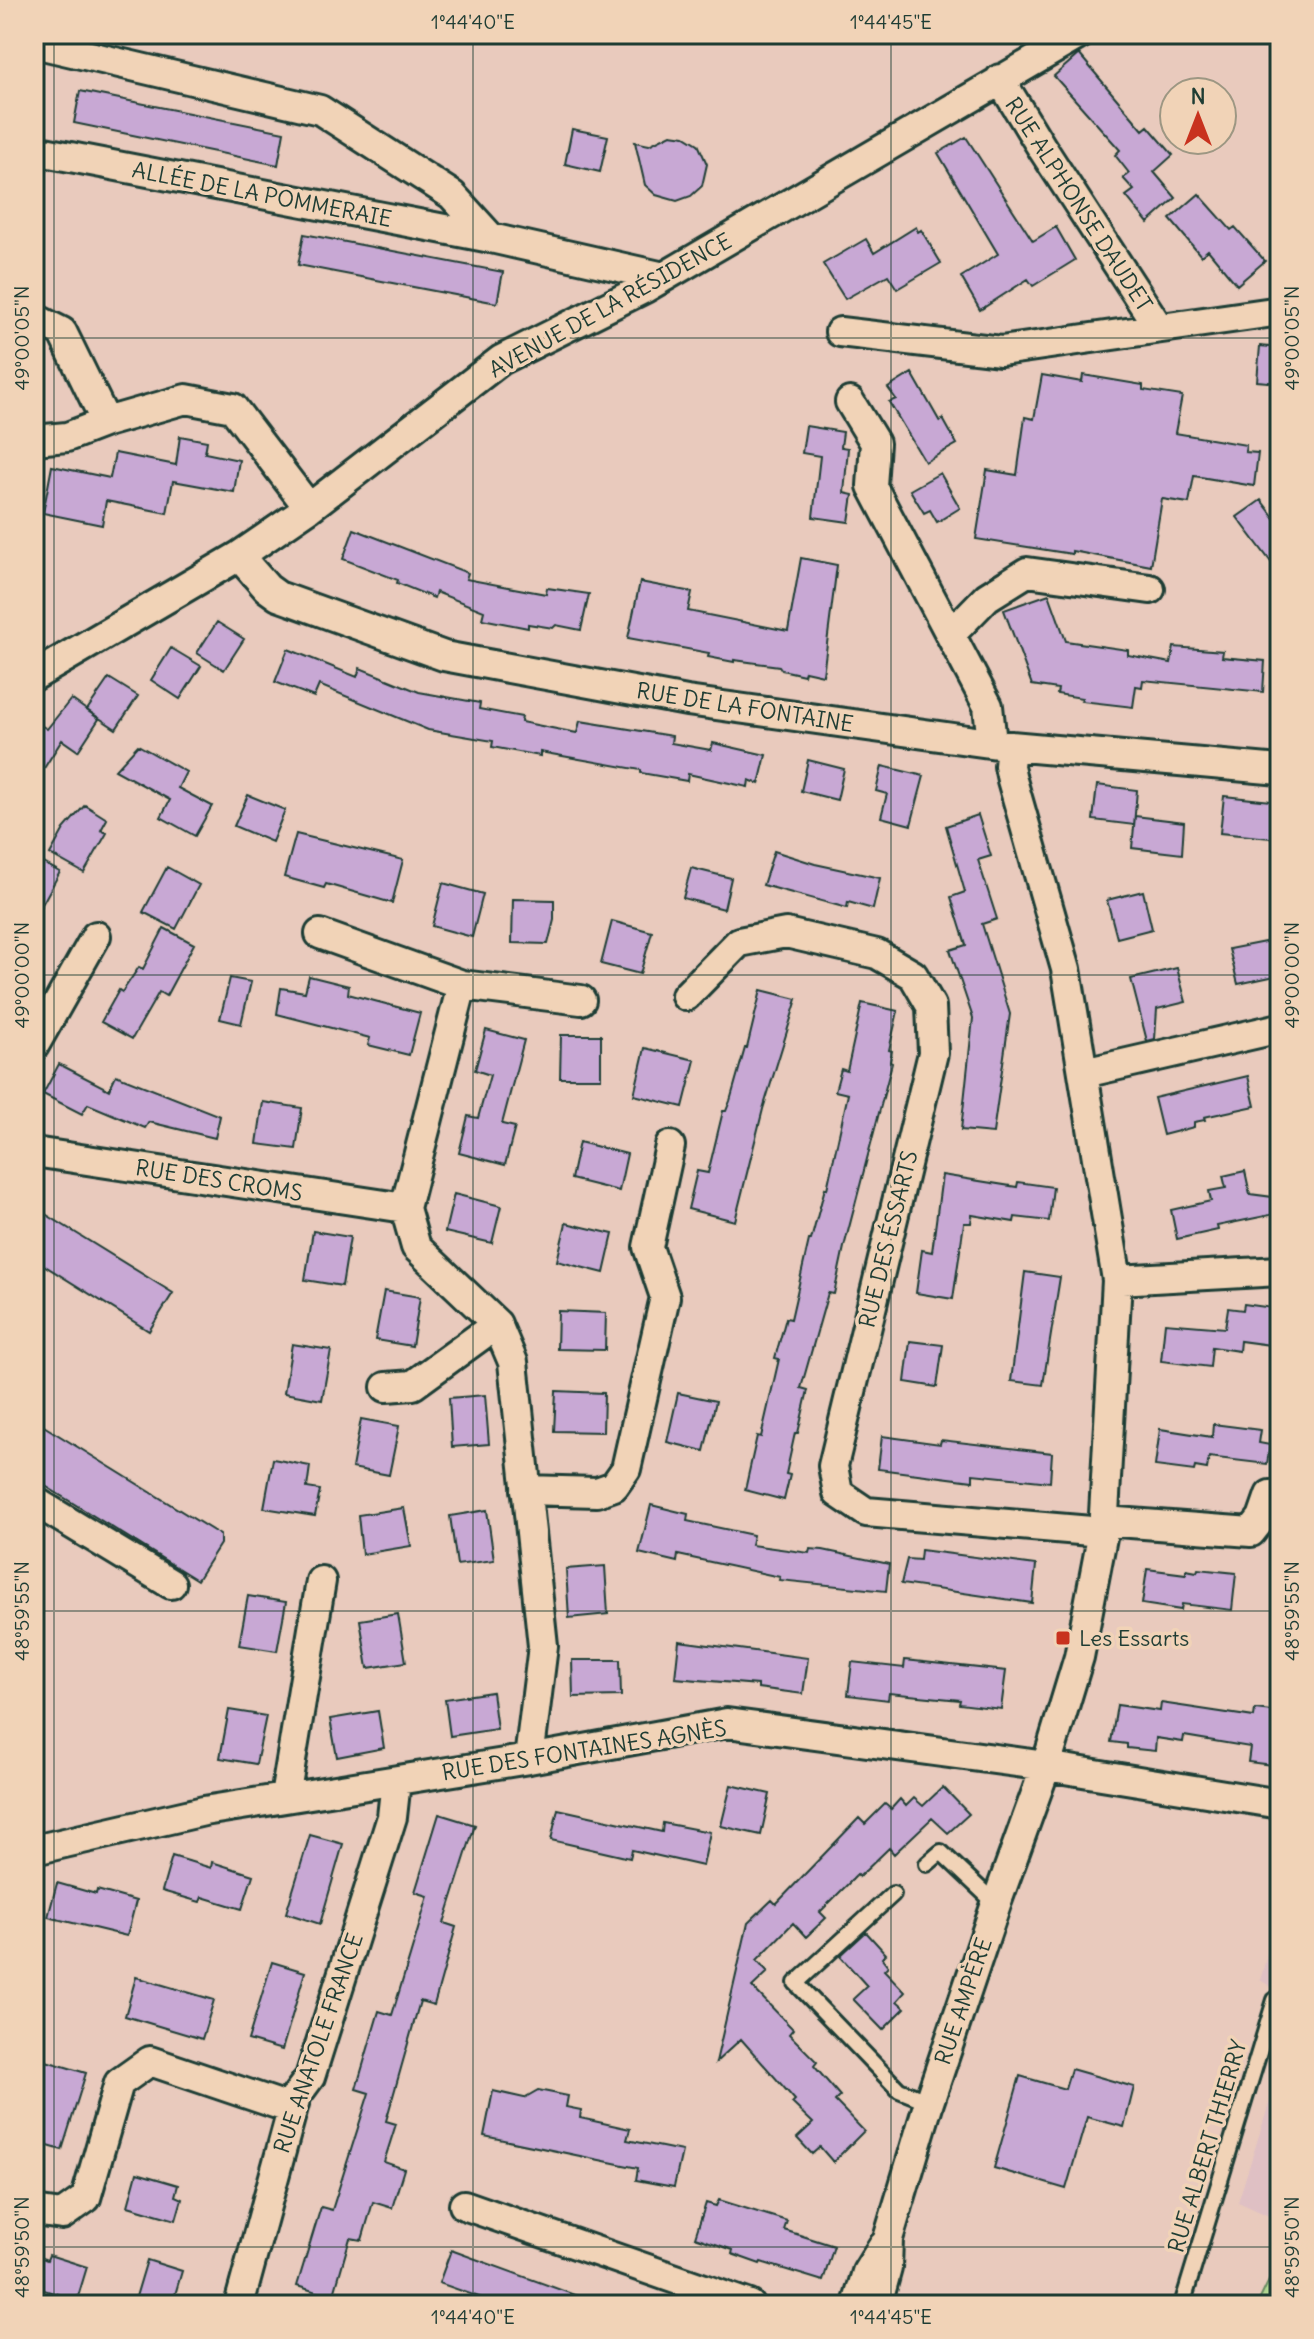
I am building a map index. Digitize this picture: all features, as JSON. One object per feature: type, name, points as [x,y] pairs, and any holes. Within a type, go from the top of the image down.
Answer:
[{"type":"street","name":"AVENUE DE LA RÉSIDENCE","points":[[34,676],[239,556],[309,508],[501,360],[609,308],[1080,34]]},
{"type":"street","points":[[34,43],[320,110],[452,195],[491,238]]},
{"type":"street","name":"RUE ALPHONSE DAUDET","points":[[1000,79],[1159,328]]},
{"type":"street","name":"ALLÉE DE LA POMMERAIE","points":[[34,150],[491,238],[664,277]]},
{"type":"street","points":[[840,332],[1001,351],[1280,311]]},
{"type":"street","points":[[34,318],[62,332],[106,422]]},
{"type":"street","points":[[34,440],[67,437],[106,422],[186,399],[233,408],[309,508]]},
{"type":"street","name":"RUE AMPÈRE","points":[[850,402],[875,443],[872,486],[988,706],[1009,766],[1066,969],[1117,1280],[1104,1526],[1079,1657],[1046,1766],[929,2102],[888,2239],[887,2268],[877,2305]]},
{"type":"street","name":"RUE DE LA FONTAINE","points":[[239,556],[278,596],[444,656],[687,701],[1001,744],[1280,770]]},
{"type":"street","points":[[951,634],[987,597],[1027,572],[1150,589]]},
{"type":"street","name":"RUE DES ÉSSARTS","points":[[686,996],[739,942],[786,933],[877,954],[913,975],[931,1006],[933,1053],[833,1466],[838,1493],[866,1512],[1251,1532],[1262,1518],[1270,1495]]},
{"type":"street","points":[[320,934],[462,985],[581,1000]]},
{"type":"street","points":[[34,1046],[96,936]]},
{"type":"street","points":[[462,985],[405,1208],[416,1247],[497,1324],[513,1362],[543,1646],[529,1759]]},
{"type":"street","points":[[1084,1073],[1280,1028]]},
{"type":"street","points":[[526,1490],[597,1492],[614,1486],[626,1469],[665,1297],[648,1247],[670,1146]]},
{"type":"street","name":"RUE DES CROMS","points":[[34,1152],[405,1208]]},
{"type":"street","points":[[1117,1280],[1280,1271]]},
{"type":"street","points":[[386,1387],[413,1385],[497,1324]]},
{"type":"street","points":[[34,1501],[171,1584]]},
{"type":"street","points":[[285,1797],[321,1581]]},
{"type":"street","name":"RUE DES FONTAINES AGNÈS","points":[[34,1850],[204,1811],[529,1759],[727,1723],[1046,1766],[1280,1804]]},
{"type":"street","name":"RUE ANATOLE FRANCE","points":[[239,2305],[296,2096],[310,2077],[392,1817],[396,1781]]},
{"type":"street","points":[[34,2211],[62,2215],[86,2198],[119,2083],[150,2061],[292,2109]]},
{"type":"street","points":[[464,2205],[750,2305]]},
{"type":"street","name":"RUE AMPÈRE","points":[[857,2305],[867,2272],[888,2239]]},
{"type":"lane","points":[[927,1864],[941,1852],[996,1904]]},
{"type":"lane","points":[[893,1894],[796,1983],[899,2090],[929,2102]]},
{"type":"lane","name":"RUE ALBERT THIERRY","points":[[1182,2305],[1275,2000]]},
{"type":"shaded area","points":[[1280,1909],[1280,1992],[1260,1980]]},
{"type":"shaded area","points":[[1280,2069],[1280,2221],[1238,2202]]},
{"type":"green space","points":[[1280,2258],[1280,2305],[1257,2305]]},
{"type":"building","points":[[1079,54],[1143,130],[1148,126],[1158,138],[1158,156],[1172,156],[1154,172],[1176,198],[1148,223],[1126,196],[1134,190],[1123,178],[1129,173],[1115,155],[1120,150],[1054,76]]},
{"type":"building","points":[[80,91],[284,132],[278,165],[74,123]]},
{"type":"building","points":[[572,129],[608,136],[600,172],[565,164]]},
{"type":"building","points":[[671,134],[685,136],[698,144],[707,164],[702,186],[691,196],[677,201],[656,195],[645,185],[635,142],[649,145]]},
{"type":"building","points":[[966,137],[1033,241],[1056,227],[1075,260],[1033,286],[1028,279],[980,310],[961,277],[998,254],[938,153]]},
{"type":"building","points":[[1199,194],[1231,230],[1235,227],[1265,261],[1237,285],[1208,250],[1201,256],[1170,219]]},
{"type":"building","points":[[916,227],[941,263],[897,289],[888,275],[845,299],[823,264],[866,239],[874,253]]},
{"type":"building","points":[[304,234],[503,272],[497,303],[298,265]]},
{"type":"building","points":[[1260,346],[1280,348],[1280,383],[1257,381]]},
{"type":"building","points":[[912,373],[940,422],[943,419],[957,444],[925,462],[889,402],[896,399],[888,388]]},
{"type":"building","points":[[1042,375],[1082,382],[1083,375],[1143,385],[1143,390],[1182,396],[1175,433],[1246,445],[1245,452],[1258,453],[1254,486],[1194,476],[1189,503],[1162,499],[1151,566],[1072,551],[1072,554],[976,539],[987,470],[1017,475],[1025,417],[1034,419]]},
{"type":"building","points":[[806,426],[843,432],[841,447],[848,448],[844,493],[853,495],[849,522],[813,517],[820,456],[802,453]]},
{"type":"building","points":[[180,436],[207,441],[205,453],[239,460],[234,492],[173,481],[167,513],[106,501],[102,525],[43,513],[52,466],[110,478],[115,453],[176,465]]},
{"type":"building","points":[[940,473],[960,508],[937,522],[930,510],[924,513],[910,490]]},
{"type":"building","points":[[1261,500],[1280,525],[1280,574],[1237,517]]},
{"type":"building","points":[[354,529],[468,573],[466,579],[546,594],[547,588],[589,594],[581,630],[556,625],[553,628],[528,624],[528,628],[482,619],[484,611],[436,592],[434,598],[343,559]]},
{"type":"building","points":[[801,558],[837,565],[823,675],[805,671],[804,675],[782,670],[779,666],[734,662],[708,657],[709,653],[628,638],[640,582],[692,592],[688,611],[788,631]]},
{"type":"building","points":[[1049,594],[1066,641],[1128,650],[1128,655],[1171,663],[1174,647],[1223,651],[1222,657],[1265,661],[1263,692],[1143,680],[1142,687],[1136,686],[1133,707],[1081,701],[1082,698],[1057,694],[1058,689],[1032,685],[1004,610]]},
{"type":"building","points":[[217,622],[244,639],[224,670],[197,653]]},
{"type":"building","points":[[171,648],[201,666],[180,699],[151,680]]},
{"type":"building","points":[[288,649],[357,677],[360,668],[419,692],[480,703],[479,709],[522,717],[521,722],[577,733],[580,721],[672,736],[671,743],[711,750],[713,743],[766,755],[759,784],[749,780],[748,787],[688,774],[687,781],[540,752],[540,756],[492,747],[493,741],[428,730],[319,685],[314,697],[275,682]]},
{"type":"building","points":[[109,678],[138,696],[116,729],[87,710]]},
{"type":"building","points":[[71,699],[99,719],[78,751],[62,740],[34,784],[34,721],[47,729]]},
{"type":"building","points":[[138,745],[186,772],[178,788],[212,806],[195,836],[161,817],[170,800],[115,770]]},
{"type":"building","points":[[808,760],[844,769],[837,800],[801,791]]},
{"type":"building","points":[[882,766],[924,776],[911,825],[881,817],[887,794],[876,791]]},
{"type":"building","points":[[1097,785],[1137,790],[1134,825],[1093,820]]},
{"type":"building","points":[[248,795],[285,810],[272,842],[234,826]]},
{"type":"building","points":[[1224,796],[1280,802],[1280,839],[1220,833]]},
{"type":"building","points":[[85,805],[107,819],[101,830],[107,833],[84,873],[50,854],[64,829]]},
{"type":"building","points":[[978,815],[991,856],[978,860],[997,919],[982,924],[1010,1014],[993,1133],[961,1130],[973,1018],[950,950],[966,945],[951,897],[965,892],[946,826]]},
{"type":"building","points":[[1135,816],[1184,822],[1182,854],[1132,848]]},
{"type":"building","points":[[296,834],[403,860],[392,903],[326,884],[324,888],[284,877]]},
{"type":"building","points":[[774,851],[815,864],[880,878],[873,909],[848,902],[847,908],[763,885]]},
{"type":"building","points":[[34,858],[60,872],[34,919]]},
{"type":"building","points":[[167,867],[199,885],[176,929],[143,912]]},
{"type":"building","points":[[691,868],[731,878],[724,909],[683,898]]},
{"type":"building","points":[[443,883],[483,894],[472,937],[432,926]]},
{"type":"building","points":[[1143,891],[1152,929],[1117,938],[1107,900]]},
{"type":"building","points":[[513,899],[554,900],[554,920],[548,944],[512,943]]},
{"type":"building","points":[[612,921],[652,932],[640,974],[601,964]]},
{"type":"building","points":[[164,928],[194,944],[166,996],[159,992],[132,1039],[101,1022],[119,990],[122,992],[139,967],[143,969]]},
{"type":"building","points":[[1280,939],[1280,975],[1238,984],[1229,949]]},
{"type":"building","points":[[1177,968],[1186,1002],[1157,1009],[1155,1039],[1147,1041],[1131,979]]},
{"type":"building","points":[[309,976],[349,986],[348,994],[420,1013],[409,1055],[368,1045],[370,1038],[277,1014],[281,988],[305,992]]},
{"type":"building","points":[[230,978],[251,982],[241,1024],[220,1019]]},
{"type":"building","points":[[761,990],[797,999],[763,1109],[735,1221],[688,1209],[697,1171],[708,1173],[723,1111],[726,1111],[730,1101],[747,1048]]},
{"type":"building","points":[[862,1003],[898,1011],[889,1050],[892,1051],[892,1063],[834,1294],[828,1293],[801,1388],[808,1390],[786,1474],[790,1475],[784,1500],[745,1490],[779,1359],[775,1358],[786,1318],[791,1319],[809,1240],[827,1189],[848,1094],[835,1091],[841,1069],[847,1071]]},
{"type":"building","points":[[486,1030],[524,1040],[502,1124],[515,1127],[505,1165],[459,1153],[468,1116],[478,1118],[490,1075],[475,1070]]},
{"type":"building","points":[[561,1035],[601,1035],[601,1078],[560,1078]]},
{"type":"building","points":[[645,1048],[695,1060],[683,1107],[634,1095]]},
{"type":"building","points":[[59,1064],[109,1090],[116,1075],[220,1116],[215,1138],[149,1122],[145,1128],[88,1104],[82,1114],[43,1094]]},
{"type":"building","points":[[1248,1076],[1255,1106],[1204,1117],[1205,1120],[1194,1122],[1194,1127],[1163,1135],[1154,1098]]},
{"type":"building","points":[[263,1102],[302,1108],[296,1149],[257,1144]]},
{"type":"building","points":[[579,1142],[627,1154],[619,1191],[571,1179]]},
{"type":"building","points":[[1245,1171],[1250,1194],[1280,1198],[1280,1213],[1217,1226],[1218,1230],[1177,1239],[1171,1210],[1211,1201],[1209,1191],[1226,1188],[1223,1176]]},
{"type":"building","points":[[942,1175],[1017,1187],[1018,1182],[1053,1187],[1049,1221],[1015,1217],[1014,1222],[972,1215],[971,1223],[964,1223],[953,1299],[916,1293],[922,1250],[932,1252]]},
{"type":"building","points":[[454,1194],[501,1206],[492,1243],[445,1232]]},
{"type":"building","points":[[34,1207],[173,1293],[149,1331],[34,1259]]},
{"type":"building","points":[[566,1223],[613,1234],[604,1273],[557,1261]]},
{"type":"building","points":[[313,1231],[350,1237],[342,1286],[305,1280]]},
{"type":"building","points":[[1025,1272],[1060,1277],[1043,1385],[1011,1381]]},
{"type":"building","points":[[384,1291],[420,1297],[412,1346],[375,1340]]},
{"type":"building","points":[[1244,1304],[1280,1309],[1278,1346],[1240,1341],[1239,1351],[1212,1347],[1210,1367],[1161,1361],[1165,1323],[1225,1328],[1228,1308],[1243,1310]]},
{"type":"building","points":[[558,1311],[606,1313],[605,1350],[557,1349]]},
{"type":"building","points":[[910,1341],[943,1345],[937,1387],[905,1382]]},
{"type":"building","points":[[292,1344],[331,1350],[322,1400],[284,1393]]},
{"type":"building","points":[[556,1391],[604,1393],[603,1432],[554,1431]]},
{"type":"building","points":[[678,1393],[716,1401],[704,1451],[667,1442]]},
{"type":"building","points":[[485,1395],[489,1444],[452,1447],[449,1398]]},
{"type":"building","points":[[361,1419],[399,1426],[389,1475],[352,1468]]},
{"type":"building","points":[[34,1420],[220,1535],[220,1544],[197,1580],[34,1479]]},
{"type":"building","points":[[1213,1424],[1261,1430],[1259,1443],[1270,1445],[1267,1464],[1209,1457],[1207,1469],[1195,1467],[1194,1471],[1155,1466],[1160,1429],[1212,1437]]},
{"type":"building","points":[[882,1436],[1052,1453],[1050,1482],[973,1474],[973,1481],[878,1469]]},
{"type":"building","points":[[273,1459],[310,1466],[307,1488],[320,1490],[315,1516],[264,1508]]},
{"type":"building","points":[[651,1505],[688,1514],[687,1521],[753,1535],[751,1545],[809,1553],[810,1549],[823,1550],[889,1564],[886,1591],[779,1580],[780,1577],[678,1555],[677,1562],[639,1553]]},
{"type":"building","points":[[404,1508],[411,1546],[362,1554],[358,1515]]},
{"type":"building","points":[[487,1510],[494,1560],[457,1565],[450,1516]]},
{"type":"building","points":[[921,1550],[1036,1565],[1032,1603],[901,1584],[907,1559],[920,1560]]},
{"type":"building","points":[[605,1566],[608,1614],[569,1618],[566,1569]]},
{"type":"building","points":[[1147,1569],[1186,1574],[1186,1570],[1197,1572],[1198,1569],[1236,1573],[1232,1610],[1182,1604],[1181,1610],[1142,1604]]},
{"type":"building","points":[[248,1596],[286,1602],[277,1651],[239,1645]]},
{"type":"building","points":[[398,1614],[406,1662],[368,1668],[360,1620]]},
{"type":"building","points":[[679,1641],[808,1658],[803,1694],[758,1688],[758,1685],[675,1678]]},
{"type":"building","points":[[572,1660],[620,1660],[621,1696],[573,1697]]},
{"type":"building","points":[[905,1660],[1006,1671],[1001,1709],[959,1704],[960,1700],[889,1693],[888,1700],[848,1695],[852,1662],[904,1668]]},
{"type":"building","points":[[492,1692],[497,1729],[450,1736],[445,1699]]},
{"type":"building","points":[[1161,1703],[1254,1717],[1255,1709],[1280,1712],[1280,1766],[1248,1762],[1250,1747],[1184,1736],[1183,1742],[1156,1738],[1155,1751],[1127,1748],[1127,1744],[1111,1742],[1117,1705],[1160,1711]]},
{"type":"building","points":[[229,1710],[266,1716],[256,1764],[220,1758]]},
{"type":"building","points":[[378,1711],[384,1748],[337,1757],[330,1719]]},
{"type":"building","points":[[731,1785],[770,1794],[761,1835],[721,1826]]},
{"type":"building","points":[[943,1787],[969,1814],[948,1833],[932,1818],[894,1854],[889,1848],[859,1877],[857,1875],[820,1912],[826,1918],[806,1937],[793,1923],[757,1960],[768,1972],[752,1987],[793,2029],[789,2034],[817,2062],[814,2066],[840,2096],[835,2101],[864,2131],[833,2162],[820,2147],[812,2154],[797,2138],[813,2123],[792,2103],[795,2100],[741,2039],[716,2062],[748,1923],[772,1900],[776,1904],[859,1818],[865,1824],[885,1804],[891,1809],[900,1799],[906,1806],[914,1798],[923,1806]]},
{"type":"building","points":[[558,1809],[662,1832],[663,1823],[710,1832],[703,1866],[632,1850],[630,1858],[551,1840]]},
{"type":"building","points":[[439,1814],[475,1825],[444,1923],[456,1927],[434,2005],[420,2001],[386,2121],[396,2124],[384,2162],[404,2169],[392,2208],[373,2202],[362,2240],[350,2238],[333,2297],[297,2286],[321,2207],[332,2210],[369,2093],[356,2089],[379,2011],[392,2015],[410,1956],[428,1896],[415,1892]]},
{"type":"building","points":[[310,1835],[343,1844],[320,1924],[286,1913]]},
{"type":"building","points":[[172,1856],[211,1868],[212,1862],[253,1875],[242,1909],[202,1897],[200,1902],[162,1891]]},
{"type":"building","points":[[57,1883],[136,1901],[127,1936],[48,1917]]},
{"type":"building","points":[[866,1932],[886,1954],[882,1958],[888,1966],[884,1970],[905,1992],[897,2001],[905,2008],[883,2030],[853,1999],[867,1986],[840,1956]]},
{"type":"building","points":[[272,1962],[305,1972],[282,2050],[248,2040]]},
{"type":"building","points":[[136,1977],[214,2000],[202,2039],[125,2016]]},
{"type":"building","points":[[46,2061],[86,2073],[62,2150],[34,2142],[34,2099]]},
{"type":"building","points":[[1071,2069],[1134,2087],[1124,2127],[1087,2117],[1066,2189],[994,2168],[1020,2076],[1065,2089]]},
{"type":"building","points":[[538,2090],[568,2096],[566,2107],[581,2110],[580,2118],[630,2129],[627,2140],[682,2151],[674,2187],[636,2180],[638,2168],[484,2136],[493,2091],[524,2098]]},
{"type":"building","points":[[137,2173],[178,2185],[175,2196],[182,2199],[176,2220],[128,2206]]},
{"type":"building","points":[[719,2200],[787,2221],[784,2230],[834,2246],[823,2281],[760,2264],[732,2254],[733,2250],[695,2237],[706,2203],[716,2206]]},
{"type":"building","points":[[451,2250],[594,2302],[593,2305],[494,2305],[481,2300],[439,2283]]},
{"type":"building","points":[[34,2255],[47,2260],[49,2255],[87,2267],[77,2300],[34,2287]]},
{"type":"building","points":[[147,2260],[182,2271],[172,2305],[151,2305],[135,2300]]},
{"type":"place","name":"Les Essarts","points":[[1063,1638]]}]
